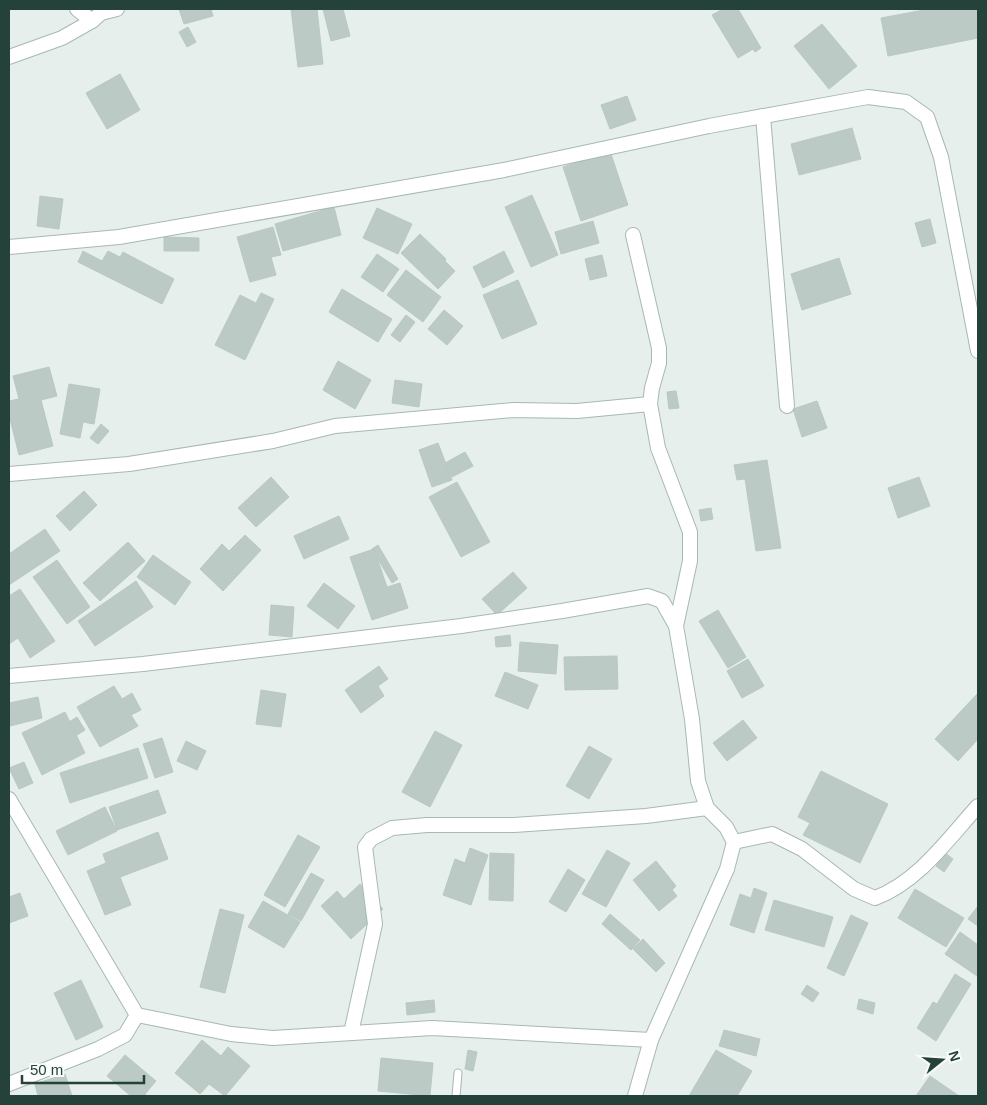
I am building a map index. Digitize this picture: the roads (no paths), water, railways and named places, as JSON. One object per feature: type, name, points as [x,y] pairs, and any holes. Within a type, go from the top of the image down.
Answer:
[{"type":"street","points":[[77,9],[92,21]]},
{"type":"street","points":[[9,57],[62,38],[102,13],[116,9]]},
{"type":"street","points":[[9,247],[119,237],[504,170],[700,128],[868,97],[906,102],[927,117],[941,157],[978,351]]},
{"type":"street","points":[[763,116],[787,406]]},
{"type":"street","points":[[633,234],[659,348],[659,364],[652,388],[650,404],[658,448],[690,532],[690,561],[676,626]]},
{"type":"street","points":[[9,474],[129,464],[273,441],[335,426],[513,410],[577,410],[650,404]]},
{"type":"street","points":[[9,676],[143,664],[461,626],[648,596],[662,601],[676,626],[692,719],[698,781],[707,808],[726,827],[734,842],[727,869],[651,1040],[635,1096]]},
{"type":"street","points":[[9,799],[137,1015],[231,1034],[274,1038],[432,1028],[651,1040]]},
{"type":"street","points":[[734,842],[772,834],[802,849],[854,889],[875,898],[890,893],[927,863],[978,806]]},
{"type":"street","points":[[351,1033],[375,924],[365,847],[371,839],[392,828],[427,825],[514,825],[646,816],[707,808]]},
{"type":"street","points":[[9,1084],[98,1049],[125,1035],[137,1015]]},
{"type":"lane","points":[[456,1096],[458,1073]]}]
